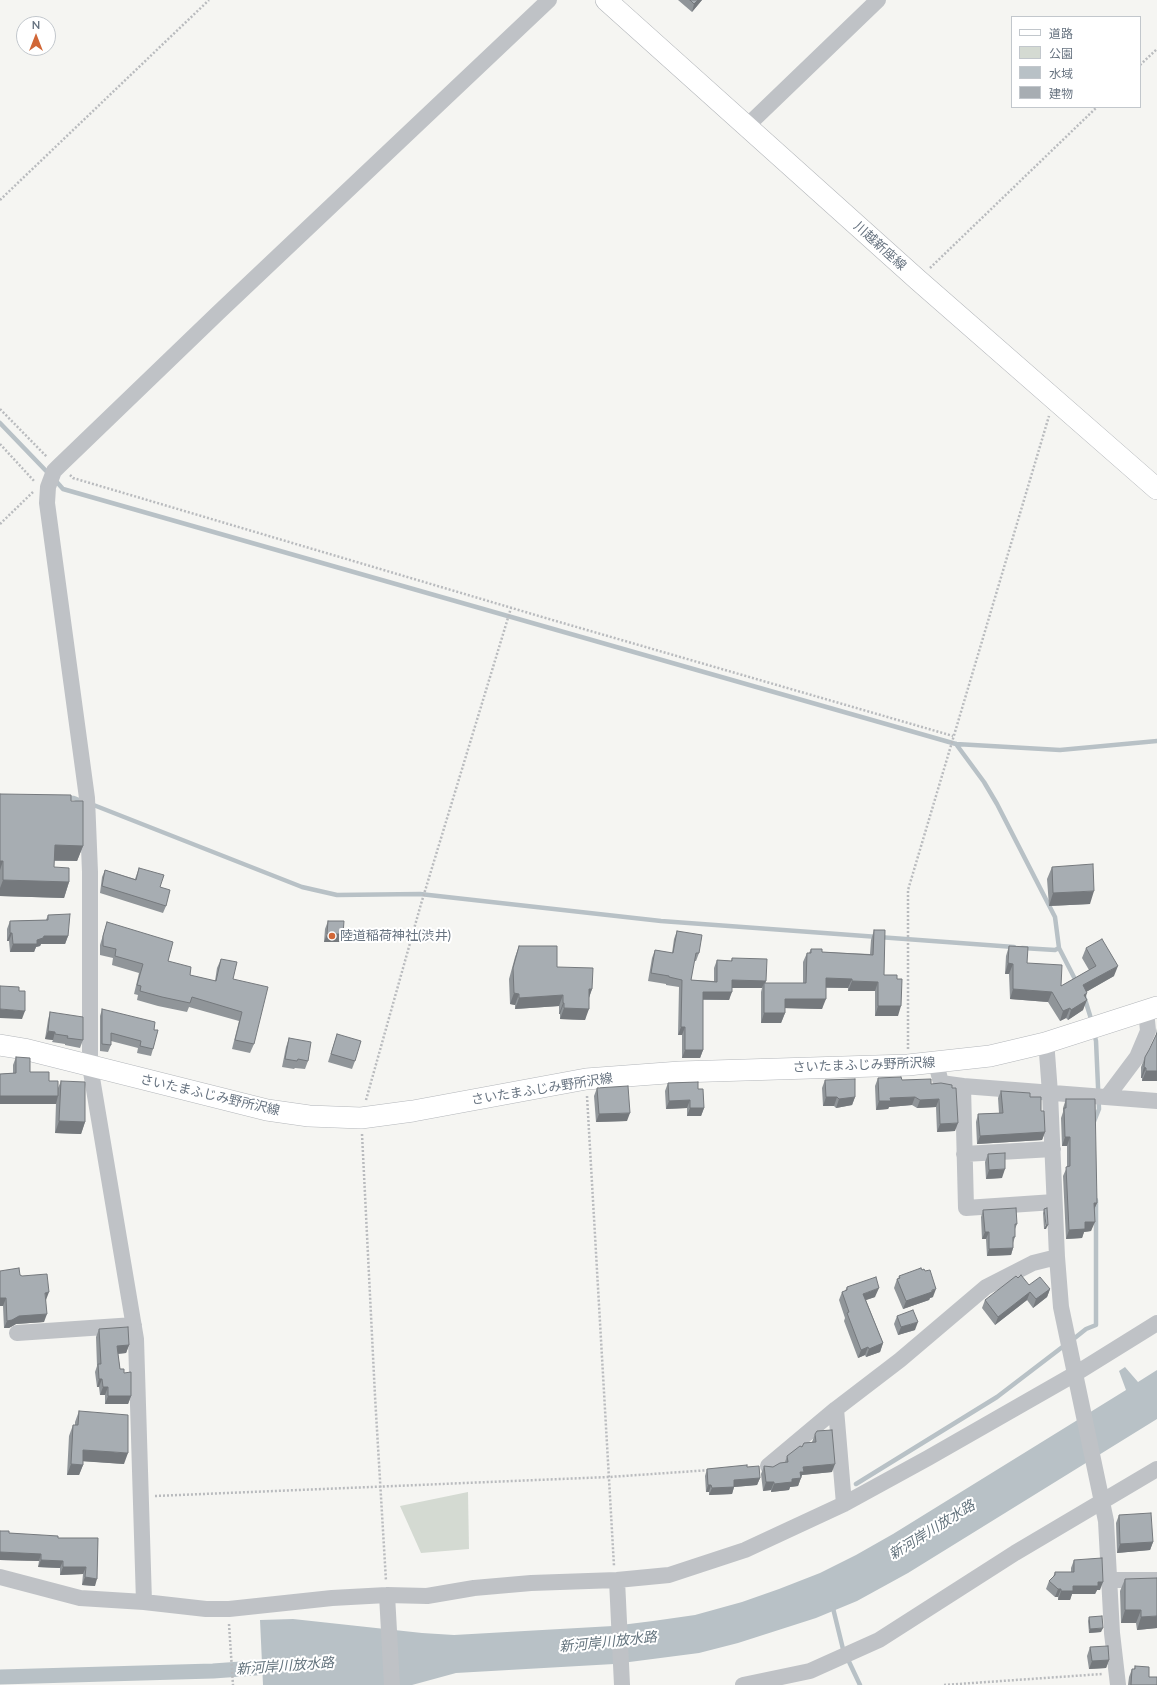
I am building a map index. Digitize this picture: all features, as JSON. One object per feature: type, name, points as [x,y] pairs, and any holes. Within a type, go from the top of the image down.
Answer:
[{"type":"main road","name":"川越新座線","points":[[606,0],[918,280],[1157,489]]},
{"type":"main road","name":"さいたまふじみ野所沢線","points":[[0,1045],[24,1049],[267,1110],[309,1116],[361,1118],[413,1111],[586,1079],[680,1072],[908,1065],[990,1056],[1045,1043],[1151,1009]]},
{"type":"street","points":[[144,1602],[134,1325],[90,1066],[90,872],[87,798],[47,503],[43,487],[59,466],[219,312],[549,0]]},
{"type":"street","points":[[747,126],[878,0]]},
{"type":"street","points":[[1107,1097],[1137,1056],[1148,1031],[1151,1009]]},
{"type":"street","points":[[1045,1043],[1050,1093],[1054,1202],[1061,1307],[1101,1497],[1108,1542],[1109,1580],[1117,1679]]},
{"type":"street","points":[[936,1063],[941,1083],[1157,1101]]},
{"type":"street","points":[[963,1086],[966,1208],[1054,1202]]},
{"type":"street","points":[[964,1154],[1053,1149]]},
{"type":"street","points":[[768,1466],[836,1409],[900,1360],[986,1287],[1033,1263],[1057,1257]]},
{"type":"street","points":[[0,1577],[80,1598],[229,1610],[332,1598],[387,1602],[474,1588],[530,1583],[617,1584],[669,1575],[745,1550],[844,1504],[1076,1378],[1157,1323]]},
{"type":"street","points":[[17,1333],[134,1325]]},
{"type":"street","points":[[836,1409],[844,1504]]},
{"type":"street","points":[[743,1685],[810,1671],[879,1640],[1101,1497],[1157,1469]]},
{"type":"street","points":[[1109,1580],[1157,1580]]},
{"type":"street","points":[[617,1584],[622,1685]]},
{"type":"street","points":[[387,1602],[392,1685]]},
{"type":"path","points":[[0,200],[209,0]]},
{"type":"path","points":[[1141,64],[1157,48]]},
{"type":"path","points":[[918,280],[1095,108]]},
{"type":"path","points":[[908,1065],[908,890],[1054,399]]},
{"type":"path","points":[[0,409],[43,454],[73,478],[511,608],[953,736]]},
{"type":"path","points":[[0,444],[43,487],[0,524]]},
{"type":"path","points":[[387,1602],[361,1118],[421,904],[511,608]]},
{"type":"path","points":[[586,1079],[609,1477],[617,1584]]},
{"type":"path","points":[[141,1496],[609,1477],[714,1470]]},
{"type":"path","points":[[228,1618],[233,1685]]},
{"type":"path","points":[[944,1685],[1117,1679]]},
{"type":"green space","points":[[468,1492],[469,1549],[421,1553],[400,1506]]},
{"type":"water","points":[[1125,1367],[1138,1382],[1157,1370],[1157,1419],[908,1573],[857,1601],[816,1618],[738,1643],[699,1653],[614,1664],[456,1673],[412,1685],[263,1685],[260,1620],[293,1619],[454,1635],[613,1626],[695,1615],[742,1602],[779,1589],[820,1573],[893,1534],[1126,1390],[1119,1371]]},
{"type":"building","points":[[690,0],[698,0],[694,4]]},
{"type":"building","points":[[0,794],[71,795],[71,801],[83,801],[83,846],[55,845],[54,867],[69,868],[69,882],[3,880],[3,861],[0,861]]},
{"type":"building","points":[[1093,864],[1094,891],[1053,893],[1052,867]]},
{"type":"building","points":[[139,868],[164,875],[160,887],[170,890],[166,906],[102,886],[105,870],[136,880]]},
{"type":"building","points":[[70,914],[68,936],[44,936],[43,938],[37,940],[37,944],[13,944],[12,933],[10,933],[10,921],[48,920],[48,915]]},
{"type":"building","points":[[328,921],[344,921],[343,934],[327,934]]},
{"type":"building","points":[[107,922],[173,942],[168,961],[191,967],[190,975],[216,981],[221,959],[237,962],[233,979],[268,987],[254,1044],[235,1040],[242,1012],[192,997],[190,1003],[140,991],[141,986],[137,985],[143,964],[115,956],[116,949],[103,946],[103,936]]},
{"type":"building","points":[[874,930],[885,930],[884,975],[897,975],[897,979],[902,979],[901,1006],[878,1006],[878,982],[826,978],[826,999],[785,999],[785,1013],[764,1013],[764,983],[806,983],[807,953],[811,953],[811,949],[822,949],[822,952],[873,955]]},
{"type":"building","points":[[677,931],[702,935],[699,953],[696,953],[691,980],[717,982],[717,960],[732,961],[732,958],[767,959],[766,981],[732,980],[732,992],[703,992],[703,1050],[685,1050],[685,1027],[681,1027],[682,980],[651,973],[655,950],[673,953]]},
{"type":"building","points":[[1102,939],[1118,966],[1083,985],[1087,993],[1084,995],[1087,1000],[1071,1010],[1070,1008],[1063,1011],[1052,992],[1013,989],[1013,964],[1008,963],[1009,946],[1028,947],[1027,963],[1062,965],[1061,986],[1096,966],[1086,948]]},
{"type":"building","points":[[519,946],[557,946],[557,967],[593,968],[592,989],[589,989],[589,1009],[564,1008],[563,995],[519,998],[519,994],[514,993],[513,968]]},
{"type":"building","points":[[0,986],[19,987],[19,991],[25,991],[25,1011],[0,1009]]},
{"type":"building","points":[[102,1009],[155,1022],[154,1030],[158,1030],[153,1049],[140,1046],[141,1041],[111,1033],[111,1045],[102,1044]]},
{"type":"building","points":[[50,1012],[83,1017],[83,1040],[67,1038],[68,1036],[55,1034],[55,1032],[48,1031]]},
{"type":"building","points":[[1157,1033],[1157,1071],[1146,1071],[1146,1068],[1144,1067],[1145,1057]]},
{"type":"building","points":[[337,1034],[361,1041],[355,1061],[331,1054]]},
{"type":"building","points":[[289,1038],[311,1042],[308,1061],[285,1059]]},
{"type":"building","points":[[16,1057],[30,1058],[30,1072],[49,1072],[49,1081],[58,1081],[58,1096],[0,1096],[0,1074],[16,1073]]},
{"type":"building","points":[[901,1077],[902,1080],[931,1079],[931,1084],[941,1083],[952,1085],[952,1088],[956,1088],[958,1123],[940,1124],[939,1099],[920,1100],[915,1097],[890,1098],[891,1101],[879,1101],[878,1078]]},
{"type":"building","points":[[855,1079],[855,1097],[839,1099],[837,1097],[826,1097],[825,1080]]},
{"type":"building","points":[[61,1081],[85,1082],[85,1122],[59,1121]]},
{"type":"building","points":[[698,1082],[698,1089],[703,1089],[704,1108],[690,1108],[690,1100],[669,1101],[668,1083]]},
{"type":"building","points":[[628,1086],[630,1113],[599,1114],[597,1088]]},
{"type":"building","points":[[1001,1091],[1030,1093],[1030,1097],[1041,1097],[1041,1111],[1044,1111],[1045,1132],[980,1136],[978,1114],[1003,1113]]},
{"type":"building","points":[[1066,1099],[1095,1099],[1097,1203],[1094,1203],[1095,1222],[1085,1222],[1085,1229],[1069,1230],[1066,1167],[1070,1166],[1070,1137],[1065,1137],[1064,1108],[1066,1108]]},
{"type":"building","points":[[1005,1153],[1005,1169],[989,1170],[988,1154]]},
{"type":"building","points":[[1016,1208],[1017,1224],[1015,1224],[1013,1248],[989,1249],[989,1232],[985,1232],[983,1210]]},
{"type":"building","points":[[1047,1208],[1048,1225],[1046,1225],[1044,1209]]},
{"type":"building","points":[[19,1268],[20,1275],[22,1276],[47,1274],[49,1292],[45,1293],[47,1314],[19,1316],[7,1321],[6,1298],[0,1298],[0,1271]]},
{"type":"building","points":[[921,1268],[925,1271],[930,1270],[936,1289],[932,1290],[932,1292],[906,1301],[897,1279],[900,1278],[899,1276]]},
{"type":"building","points":[[1021,1275],[1029,1285],[1040,1277],[1050,1289],[1036,1299],[1030,1292],[998,1317],[985,1300],[1016,1276],[1018,1278]]},
{"type":"building","points":[[876,1277],[879,1288],[863,1294],[883,1343],[869,1349],[868,1347],[861,1350],[847,1313],[849,1312],[842,1292],[847,1290],[847,1287]]},
{"type":"building","points":[[913,1310],[918,1322],[901,1327],[897,1316]]},
{"type":"building","points":[[128,1327],[129,1345],[117,1346],[120,1369],[124,1369],[124,1373],[131,1372],[131,1396],[108,1396],[108,1387],[103,1387],[102,1379],[99,1379],[98,1364],[101,1364],[99,1329]]},
{"type":"building","points":[[79,1411],[128,1415],[128,1453],[83,1450],[83,1465],[71,1464],[73,1425],[78,1425]]},
{"type":"building","points":[[832,1430],[835,1464],[803,1467],[804,1472],[800,1472],[801,1478],[792,1479],[792,1482],[774,1484],[774,1482],[766,1482],[764,1466],[773,1467],[780,1463],[788,1462],[787,1456],[800,1446],[802,1447],[804,1443],[816,1442],[815,1434],[817,1431]]},
{"type":"building","points":[[747,1465],[747,1467],[759,1466],[760,1478],[734,1480],[734,1487],[712,1488],[711,1485],[708,1485],[707,1469]]},
{"type":"building","points":[[1151,1513],[1153,1542],[1120,1544],[1119,1515]]},
{"type":"building","points":[[0,1531],[9,1531],[9,1533],[58,1536],[58,1538],[98,1538],[97,1579],[85,1577],[86,1567],[63,1567],[63,1561],[41,1560],[41,1554],[0,1552]]},
{"type":"building","points":[[1102,1558],[1103,1582],[1098,1582],[1098,1586],[1073,1586],[1073,1591],[1061,1591],[1061,1589],[1058,1589],[1049,1581],[1055,1575],[1055,1572],[1074,1572],[1074,1560]]},
{"type":"building","points":[[1157,1578],[1157,1616],[1141,1617],[1141,1610],[1125,1610],[1125,1579]]},
{"type":"building","points":[[1102,1616],[1103,1628],[1090,1629],[1089,1617]]},
{"type":"building","points":[[1108,1646],[1109,1660],[1092,1661],[1090,1647]]},
{"type":"building","points":[[1135,1666],[1149,1667],[1149,1677],[1157,1677],[1157,1685],[1131,1685],[1132,1669],[1135,1669]]},
{"type":"waterway","points":[[0,423],[50,475]]},
{"type":"waterway","points":[[55,480],[63,489],[956,744],[1060,750],[1157,741]]},
{"type":"waterway","points":[[956,744],[984,782],[997,804],[1055,917],[1059,948],[1077,983]]},
{"type":"waterway","points":[[66,798],[74,798],[84,802]]},
{"type":"waterway","points":[[91,804],[302,887],[337,895],[420,894],[661,921],[1014,947]]},
{"type":"waterway","points":[[1022,948],[1055,950],[1059,948]]},
{"type":"waterway","points":[[1084,996],[1092,1022]]},
{"type":"waterway","points":[[1093,1124],[1099,1109],[1096,1041],[1094,1033]]},
{"type":"waterway","points":[[1071,1341],[1086,1329],[1096,1325],[1096,1200]]},
{"type":"waterway","points":[[856,1484],[997,1397],[1065,1345]]},
{"type":"waterway","points":[[832,1604],[843,1649],[860,1685]]},
{"type":"waterway","name":"新河岸川放水路","points":[[0,1677],[213,1671],[283,1666]]},
{"type":"place","name":"陸道稲荷神社(渋井)","points":[[332,936]]}]
